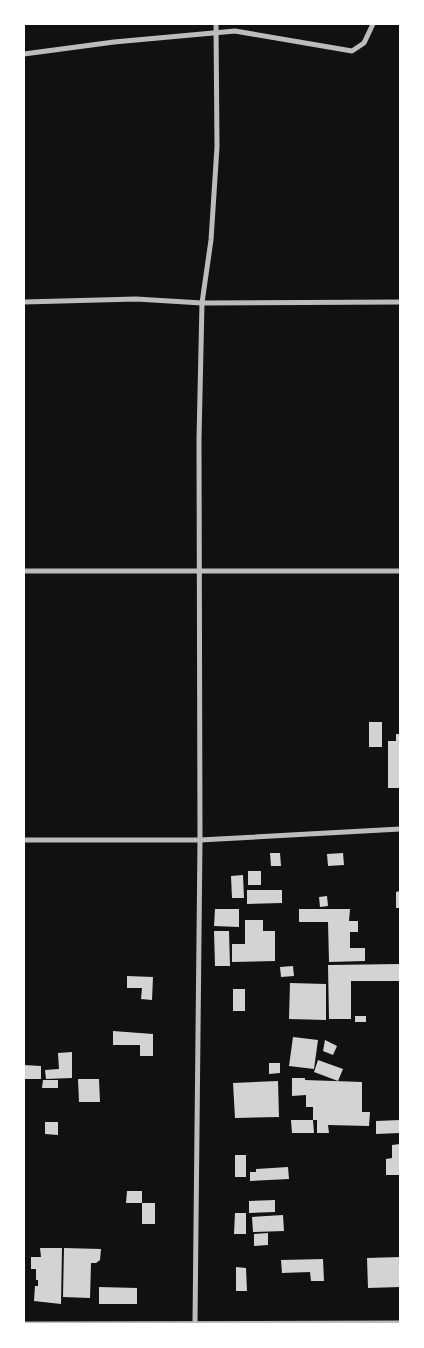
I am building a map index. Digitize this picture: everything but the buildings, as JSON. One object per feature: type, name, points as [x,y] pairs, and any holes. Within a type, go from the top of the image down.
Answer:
[{"type":"street","points":[[194,1324],[200,840],[199,571],[202,303],[211,240],[218,147],[216,24]]},
{"type":"street","points":[[24,54],[114,42],[235,31],[352,51],[364,43],[374,24]]},
{"type":"street","points":[[24,302],[136,300],[202,303],[400,302]]},
{"type":"street","points":[[24,571],[400,571]]},
{"type":"street","points":[[24,840],[200,840],[400,829]]},
{"type":"street","points":[[24,1324],[400,1323]]}]
